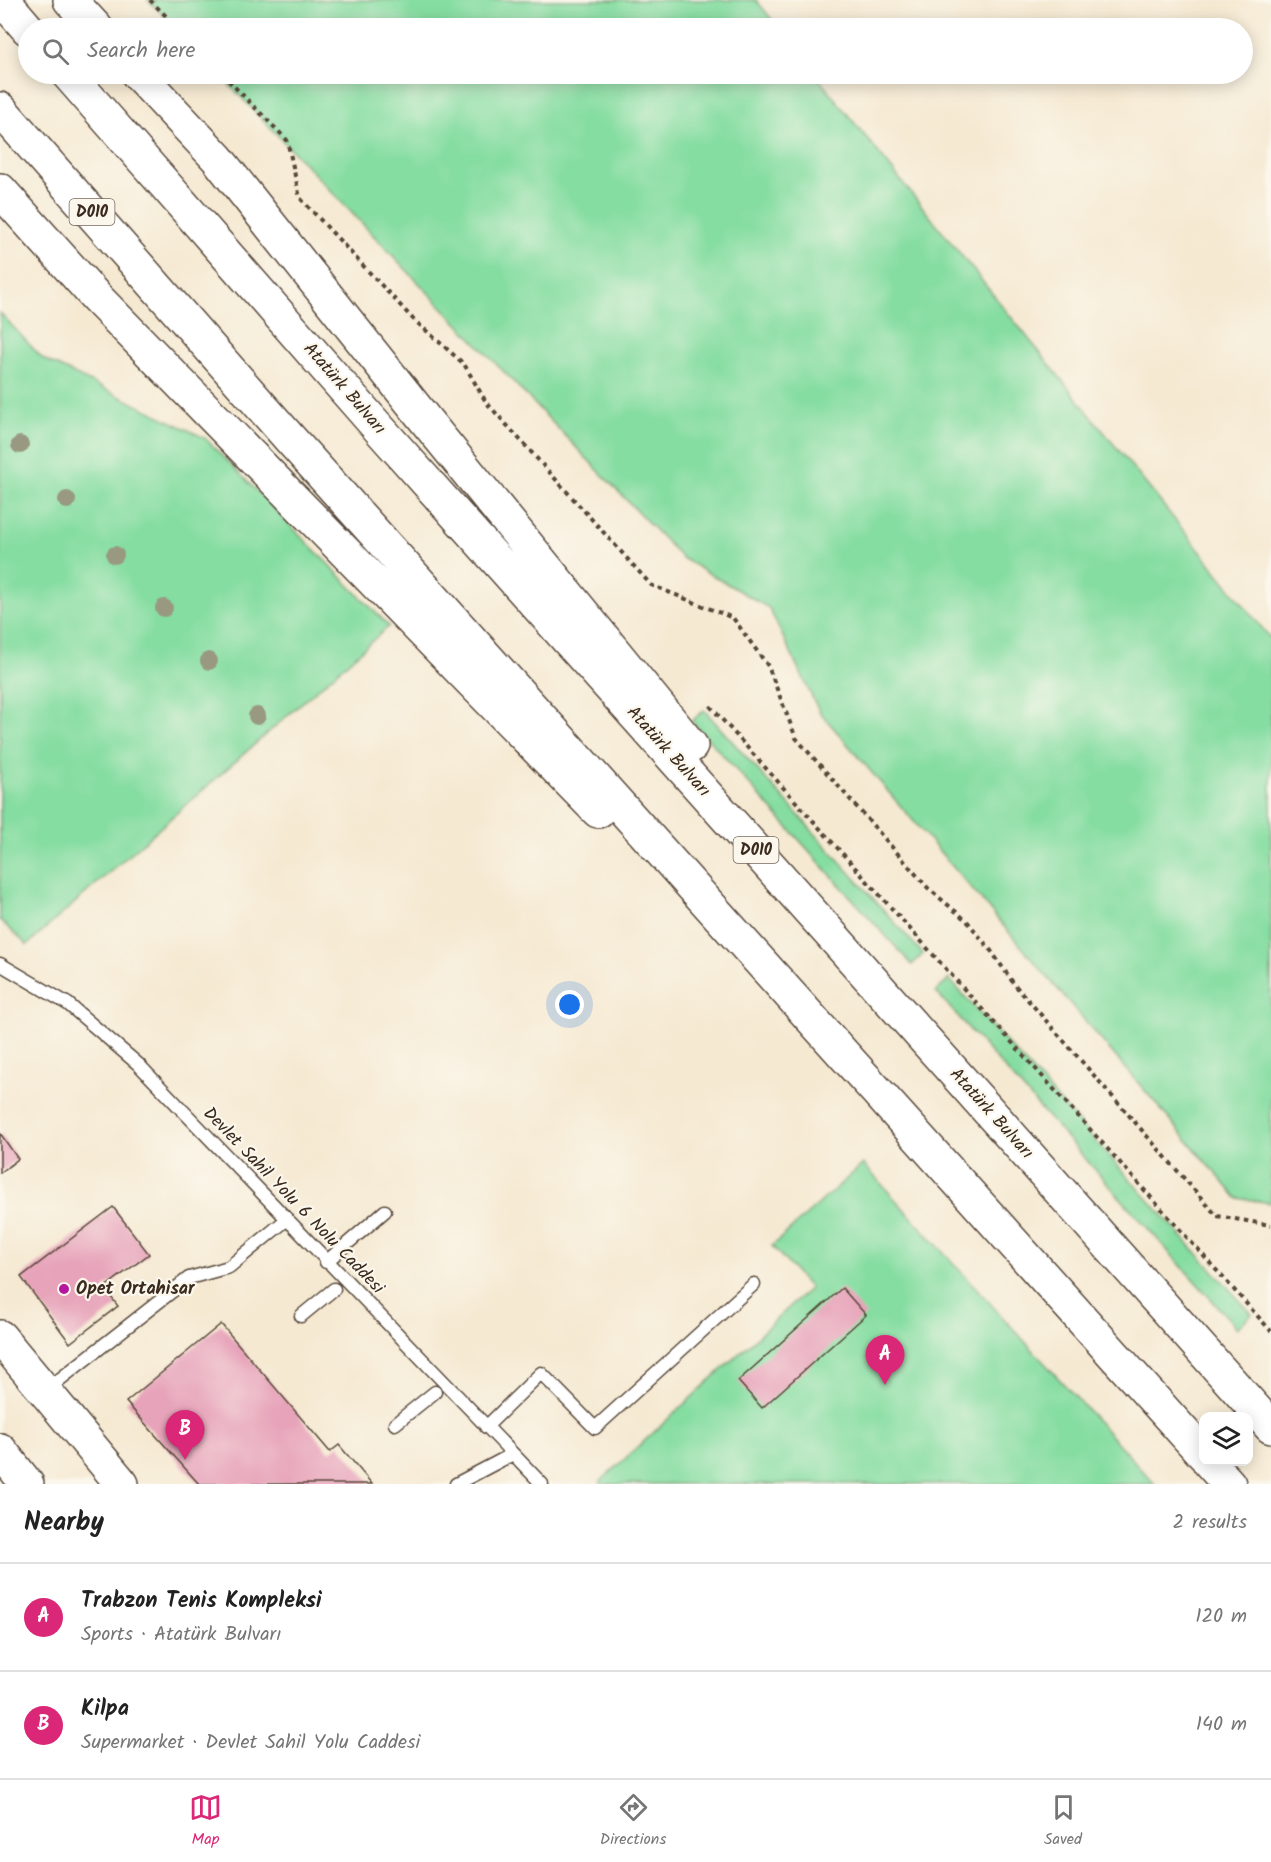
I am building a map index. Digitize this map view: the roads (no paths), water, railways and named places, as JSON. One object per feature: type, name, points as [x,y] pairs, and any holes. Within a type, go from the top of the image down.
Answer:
[{"type":"main road","points":[[3,0],[19,18]]},
{"type":"main road","points":[[70,0],[87,18]]},
{"type":"main road","name":"Atatürk Bulvarı","points":[[77,84],[892,1003],[1271,1426]]},
{"type":"main road","points":[[147,84],[217,158],[427,422],[697,754],[892,1003]]},
{"type":"main road","name":"D010","points":[[0,109],[185,316],[299,448],[1199,1451]]},
{"type":"main road","points":[[0,190],[97,298],[537,751],[841,1051]]},
{"type":"main road","points":[[0,1337],[123,1484]]},
{"type":"main road","points":[[0,1450],[27,1484]]},
{"type":"main road","points":[[1213,1466],[1229,1484]]},
{"type":"lane","name":"Devlet Sahil Yolu 6 Nolu Caddesi","points":[[0,964],[68,1004],[138,1064],[542,1484]]},
{"type":"lane","points":[[326,1262],[385,1211]]},
{"type":"lane","points":[[45,1391],[189,1278],[229,1268],[286,1220]]},
{"type":"lane","points":[[486,1426],[541,1373],[595,1428],[754,1284]]},
{"type":"lane","points":[[301,1316],[334,1289]]},
{"type":"lane","points":[[395,1424],[435,1392]]},
{"type":"lane","points":[[456,1484],[513,1454]]},
{"type":"place","name":"Opet Ortahisar","points":[[64,1289]]},
{"type":"place","name":"Trabzon Tenis Kompleksi","points":[[885,1385]]},
{"type":"place","name":"Kilpa","points":[[185,1460]]}]
